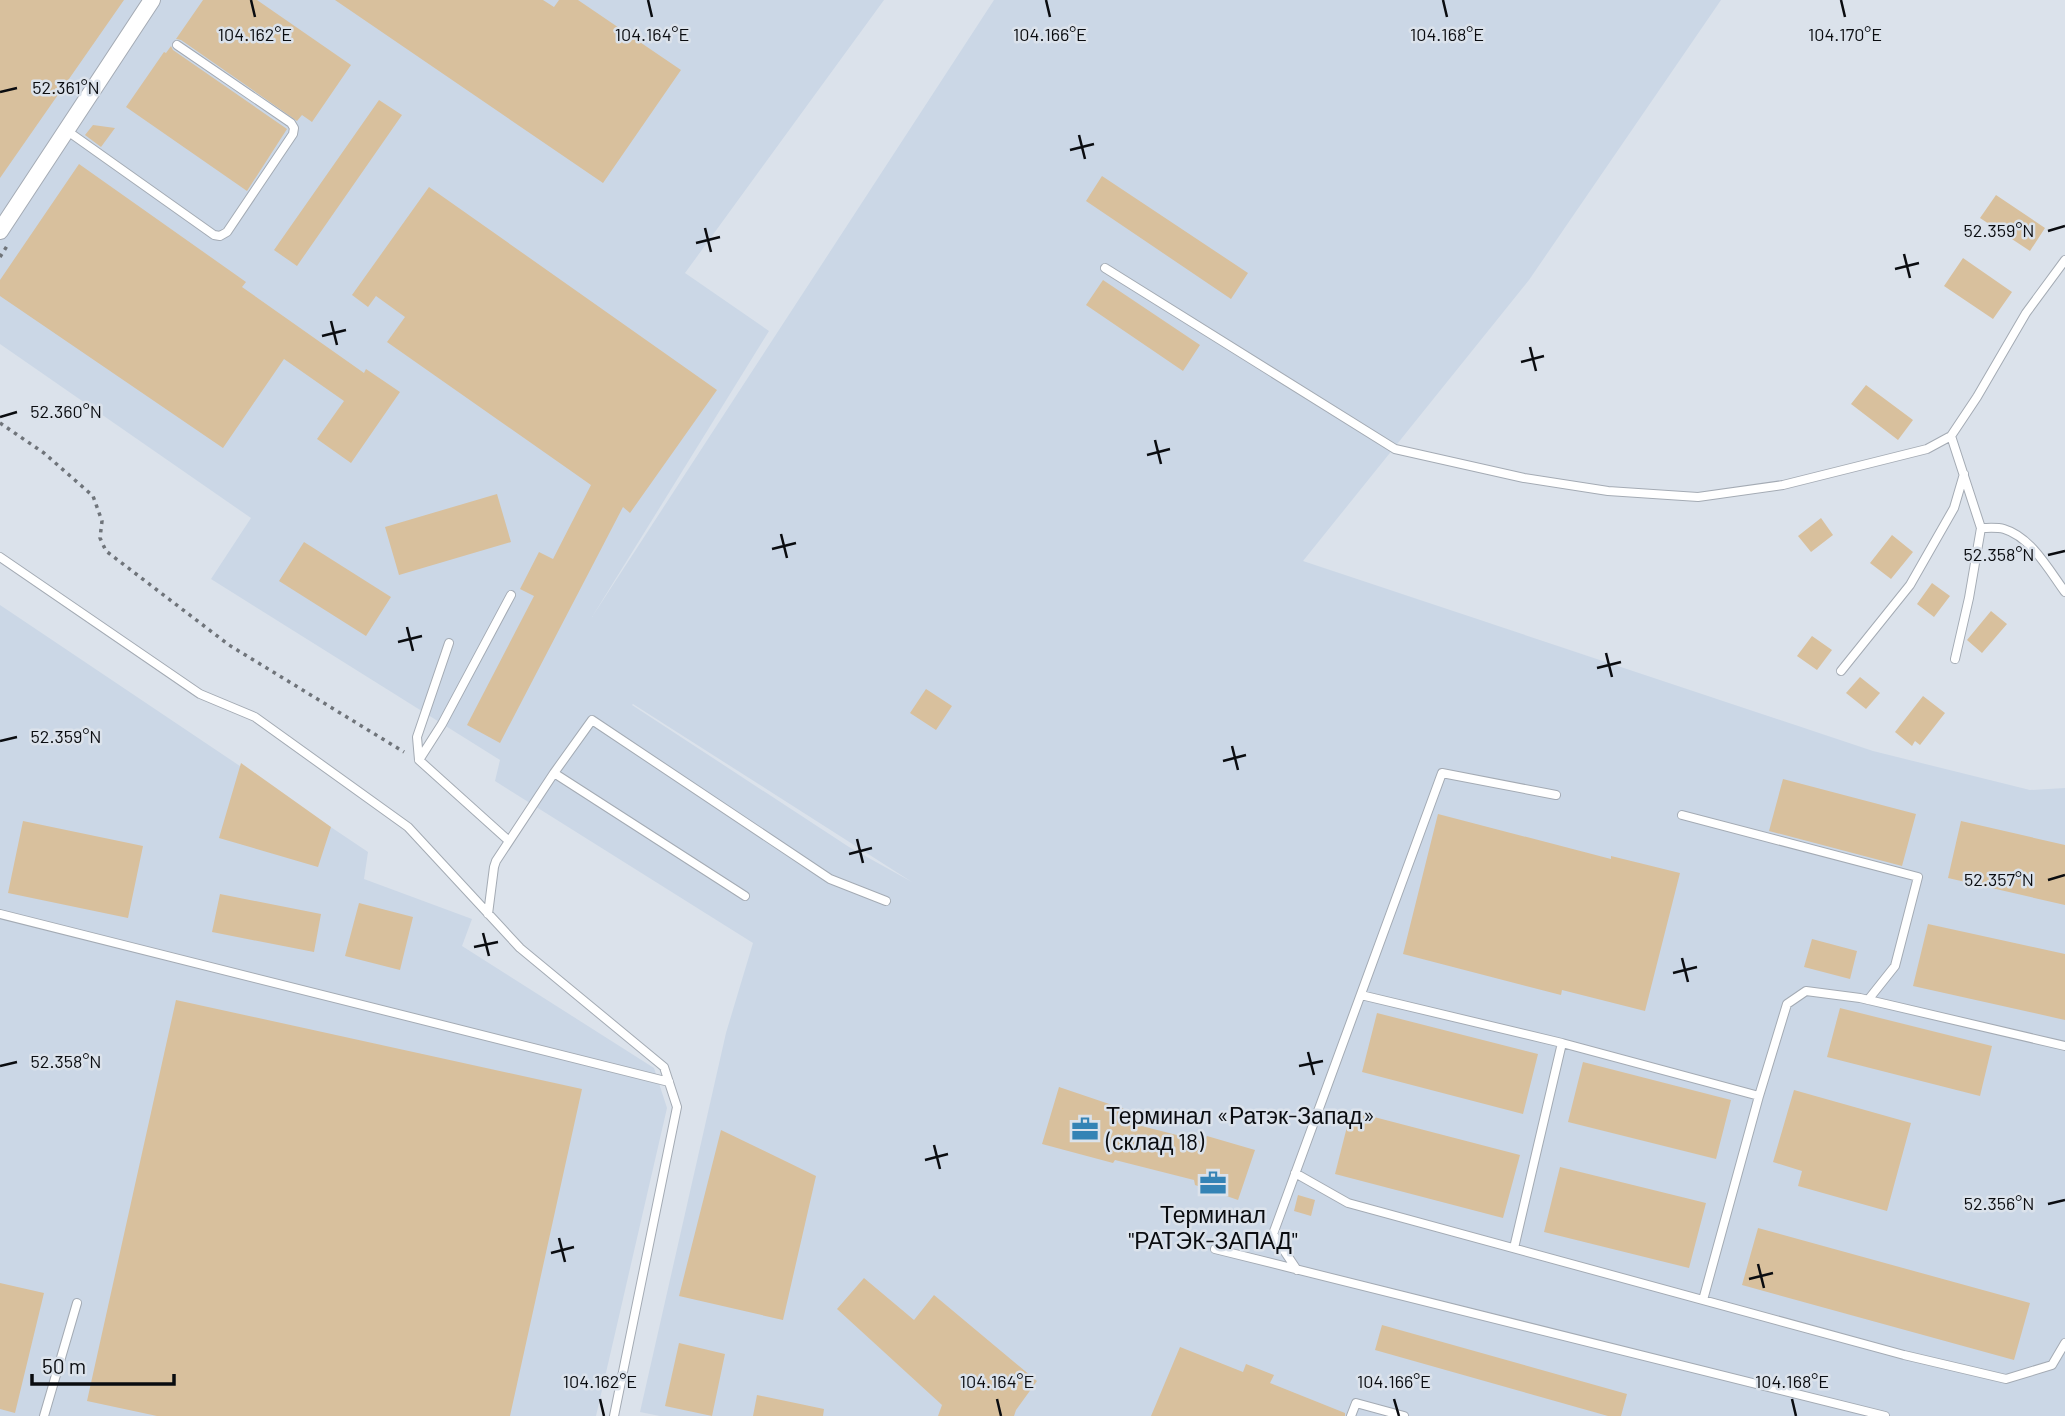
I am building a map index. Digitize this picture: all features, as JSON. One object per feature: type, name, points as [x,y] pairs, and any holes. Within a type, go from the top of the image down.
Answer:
[{"type":"street","points":[[0,231],[152,0]]},
{"type":"lane","points":[[66,130],[214,235],[220,236],[227,232],[293,134],[294,128],[291,123],[177,45]]},
{"type":"lane","points":[[1105,268],[1395,449],[1524,478],[1608,491],[1698,497],[1783,485],[1927,449],[1951,436],[2026,313],[2065,260]]},
{"type":"lane","points":[[1951,436],[1981,528],[1955,659]]},
{"type":"lane","points":[[1841,671],[1910,585],[1954,508],[1964,474]]},
{"type":"lane","points":[[1981,528],[2004,528],[2027,542],[2065,592]]},
{"type":"lane","points":[[0,557],[200,694],[255,717],[408,827],[520,948],[664,1067],[677,1107],[614,1416]]},
{"type":"lane","points":[[419,760],[442,724],[511,595]]},
{"type":"lane","points":[[449,643],[417,737],[419,760],[509,841]]},
{"type":"lane","points":[[488,914],[494,867],[554,773],[592,720],[830,879],[886,901]]},
{"type":"lane","points":[[554,773],[745,896]]},
{"type":"lane","points":[[1297,1270],[1273,1234],[1442,773],[1556,795]]},
{"type":"lane","points":[[1682,815],[1918,877],[1895,966],[1868,1000]]},
{"type":"lane","points":[[0,914],[669,1082]]},
{"type":"lane","points":[[1703,1300],[1787,1004],[1806,991],[1868,1000],[2065,1046]]},
{"type":"lane","points":[[1361,995],[1562,1043],[1759,1096]]},
{"type":"lane","points":[[1514,1248],[1562,1043]]},
{"type":"lane","points":[[1295,1172],[1348,1202],[1904,1355],[2006,1379],[2052,1365],[2065,1343]]},
{"type":"lane","points":[[1215,1249],[1885,1416]]},
{"type":"lane","points":[[44,1416],[77,1303]]},
{"type":"lane","points":[[1351,1416],[1356,1403],[1404,1416]]},
{"type":"path","points":[[0,423],[44,453],[93,496],[102,521],[100,538],[106,551],[229,645],[419,760]]},
{"type":"shaded area","points":[[0,0],[884,0],[685,273],[769,331],[592,617],[994,0],[1721,0],[1529,280],[1303,561],[1873,751],[2030,790],[2065,788],[2065,1416],[660,1416],[640,1412],[726,1033],[753,943],[495,781],[500,760],[211,579],[251,518],[0,344]],"holes":[[[633,704],[912,882],[849,847]]]},
{"type":"shaded area","points":[[0,605],[368,852],[364,879],[472,919],[462,946],[654,1068],[667,1108],[596,1416],[0,1416]]},
{"type":"building","points":[[0,0],[124,0],[0,178]]},
{"type":"building","points":[[203,0],[257,0],[351,65],[312,122],[302,115],[297,121],[176,39]]},
{"type":"building","points":[[335,0],[543,0],[554,7],[559,0],[578,0],[681,70],[603,183]]},
{"type":"building","points":[[171,46],[287,129],[247,191],[126,107]]},
{"type":"building","points":[[379,100],[402,115],[297,266],[274,250]]},
{"type":"building","points":[[93,125],[115,128],[101,147],[85,135]]},
{"type":"building","points":[[79,164],[246,282],[242,287],[364,373],[366,369],[400,392],[351,463],[317,439],[344,401],[284,359],[223,448],[0,296],[0,280]]},
{"type":"building","points":[[1102,176],[1248,273],[1231,299],[1086,201]]},
{"type":"building","points":[[429,187],[717,390],[630,513],[623,507],[500,743],[467,725],[534,596],[520,589],[539,552],[553,559],[591,485],[387,342],[405,317],[376,296],[368,307],[352,295]]},
{"type":"building","points":[[1996,195],[2045,228],[2030,251],[1980,218]]},
{"type":"building","points":[[1963,258],[2012,292],[1993,319],[1944,286]]},
{"type":"building","points":[[1103,280],[1200,345],[1183,371],[1086,305]]},
{"type":"building","points":[[1866,385],[1913,420],[1898,440],[1851,404]]},
{"type":"building","points":[[497,494],[511,542],[399,575],[385,527]]},
{"type":"building","points":[[1821,518],[1833,535],[1811,552],[1798,536]]},
{"type":"building","points":[[1892,535],[1913,552],[1891,579],[1870,563]]},
{"type":"building","points":[[304,542],[391,597],[366,636],[279,581]]},
{"type":"building","points":[[1932,583],[1950,596],[1934,617],[1917,604]]},
{"type":"building","points":[[1991,611],[2007,624],[1982,653],[1967,640]]},
{"type":"building","points":[[1812,636],[1832,650],[1817,670],[1797,656]]},
{"type":"building","points":[[1860,677],[1880,693],[1866,709],[1846,693]]},
{"type":"building","points":[[926,689],[952,706],[936,730],[910,713]]},
{"type":"building","points":[[1923,696],[1945,713],[1920,745],[1915,741],[1912,746],[1895,732]]},
{"type":"building","points":[[241,763],[331,827],[318,867],[219,838]]},
{"type":"building","points":[[1783,779],[1916,814],[1902,866],[1769,831]]},
{"type":"building","points":[[1438,814],[1611,859],[1611,856],[1680,873],[1645,1011],[1562,990],[1561,995],[1403,954]]},
{"type":"building","points":[[23,821],[143,846],[128,918],[8,893]]},
{"type":"building","points":[[1961,821],[2065,845],[2065,905],[1948,878]]},
{"type":"building","points":[[220,894],[321,914],[314,952],[212,932]]},
{"type":"building","points":[[359,903],[413,917],[400,970],[345,956]]},
{"type":"building","points":[[1928,924],[2065,954],[2065,1020],[1913,986]]},
{"type":"building","points":[[1812,939],[1857,951],[1850,979],[1804,967]]},
{"type":"building","points":[[176,1000],[582,1089],[510,1416],[157,1416],[87,1401]]},
{"type":"building","points":[[1840,1008],[1992,1046],[1980,1096],[1827,1057]]},
{"type":"building","points":[[1377,1013],[1538,1054],[1523,1114],[1362,1072]]},
{"type":"building","points":[[1583,1062],[1731,1100],[1716,1159],[1568,1122]]},
{"type":"building","points":[[1059,1087],[1130,1111],[1130,1123],[1204,1142],[1207,1136],[1255,1150],[1238,1200],[1195,1185],[1194,1180],[1115,1160],[1113,1163],[1042,1144]]},
{"type":"building","points":[[1794,1090],[1911,1123],[1887,1211],[1798,1186],[1802,1171],[1773,1162]]},
{"type":"building","points":[[1351,1111],[1520,1155],[1503,1218],[1335,1174]]},
{"type":"building","points":[[721,1130],[816,1176],[783,1320],[679,1296]]},
{"type":"building","points":[[1560,1167],[1706,1203],[1689,1268],[1544,1232]]},
{"type":"building","points":[[1298,1195],[1315,1200],[1311,1216],[1294,1211]]},
{"type":"building","points":[[1758,1228],[2030,1303],[2014,1360],[1742,1285]]},
{"type":"building","points":[[864,1278],[914,1320],[934,1295],[1037,1381],[1014,1416],[938,1416],[942,1405],[837,1309]]},
{"type":"building","points":[[0,1283],[44,1293],[15,1413],[0,1409]]},
{"type":"building","points":[[1382,1325],[1627,1394],[1621,1416],[1608,1416],[1375,1350]]},
{"type":"building","points":[[679,1343],[725,1354],[712,1416],[665,1406]]},
{"type":"building","points":[[1180,1347],[1243,1372],[1246,1364],[1274,1375],[1270,1383],[1345,1413],[1345,1416],[1151,1416]]},
{"type":"building","points":[[757,1395],[824,1409],[823,1416],[753,1416]]},
{"type":"place","name":"Терминал «Ратэк-Запад» (склад 18)","points":[[1085,1129]]},
{"type":"place","name":"Терминал \"РАТЭК-ЗАПАД\"","points":[[1213,1183]]}]
